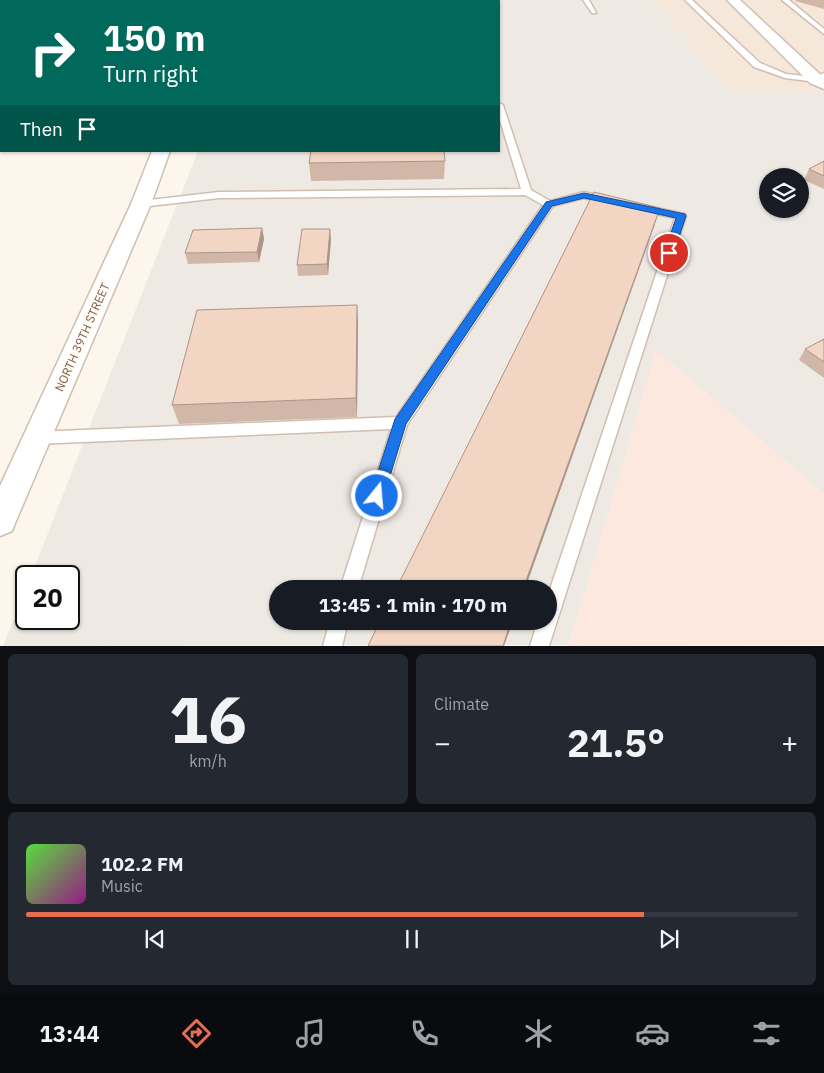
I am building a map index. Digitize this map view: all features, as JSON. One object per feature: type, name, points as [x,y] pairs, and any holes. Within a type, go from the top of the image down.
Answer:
[{"type":"street","points":[[733,0],[821,80]]},
{"type":"street","name":"NORTH 39TH STREET","points":[[0,521],[35,438],[65,377],[141,204],[162,152]]},
{"type":"lane","points":[[586,0],[594,12]]},
{"type":"lane","points":[[688,0],[757,65],[785,76],[821,80]]},
{"type":"lane","points":[[785,0],[824,32]]},
{"type":"lane","points":[[500,108],[527,192]]},
{"type":"lane","points":[[141,204],[219,195],[527,192],[549,204]]},
{"type":"lane","points":[[352,580],[400,423],[549,204],[584,195],[681,216],[557,591]]},
{"type":"lane","points":[[35,438],[400,423]]},
{"type":"lane","points":[[332,646],[336,630]]},
{"type":"lane","points":[[539,646],[544,630]]},
{"type":"shaded area","points":[[500,0],[652,0],[731,92],[824,91],[824,494],[656,350],[569,645],[3,646],[15,616],[15,630],[80,630],[80,565],[35,565],[198,152],[500,152]]},
{"type":"shaded area","points":[[652,0],[824,0],[824,91],[731,92]]},
{"type":"shaded area","points":[[655,349],[824,494],[824,645],[569,646]]},
{"type":"building","points":[[311,152],[444,152],[445,161],[309,163]]},
{"type":"building","points":[[824,161],[824,176],[809,169]]},
{"type":"building","points":[[594,192],[660,208],[526,580],[400,580]]},
{"type":"building","points":[[262,228],[257,252],[185,253],[193,230]]},
{"type":"building","points":[[302,229],[330,229],[327,264],[297,265]]},
{"type":"building","points":[[357,305],[356,398],[172,405],[197,310]]},
{"type":"building","points":[[824,339],[824,362],[805,349]]},
{"type":"building","points":[[376,630],[508,630],[503,646],[368,646]]},
{"type":"route","points":[[377,496],[400,423],[549,204],[584,195],[681,216],[669,253]]}]
